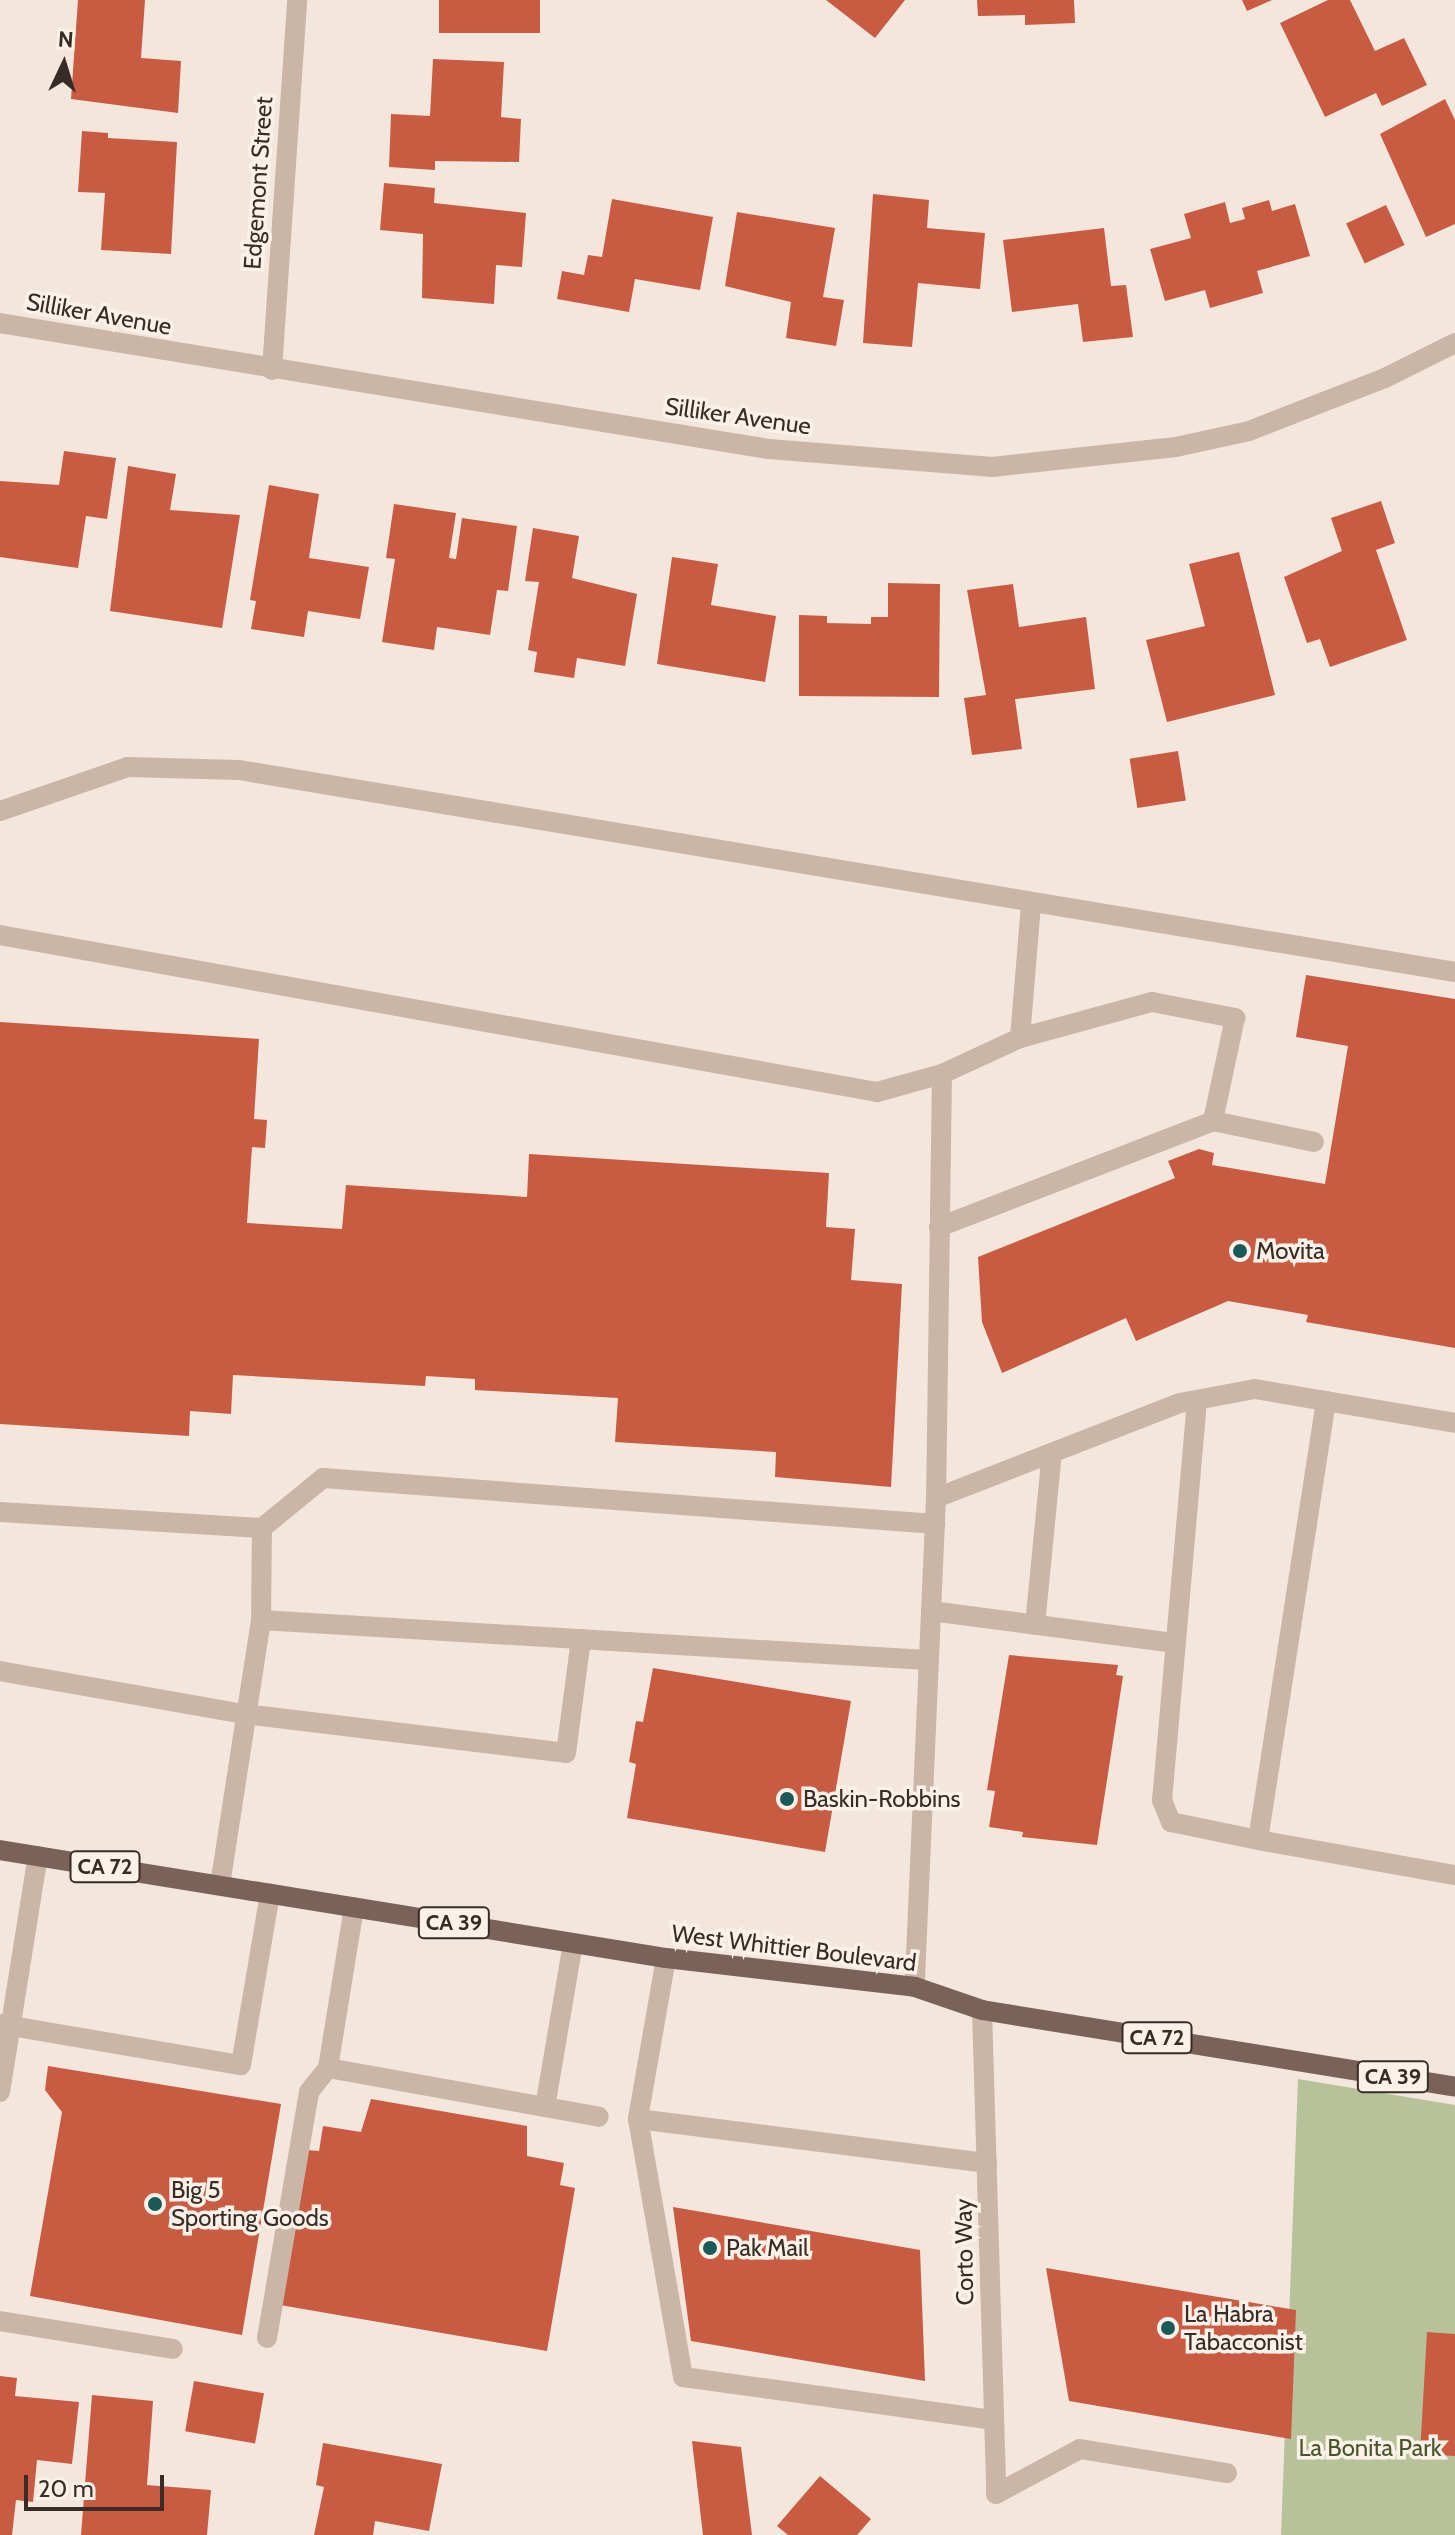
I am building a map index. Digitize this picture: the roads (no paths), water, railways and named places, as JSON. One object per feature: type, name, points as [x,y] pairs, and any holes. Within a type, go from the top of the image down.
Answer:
[{"type":"main road","name":"CA 72","points":[[0,1850],[172,1877]]},
{"type":"main road","name":"West Whittier Boulevard","points":[[172,1877],[666,1958],[915,1987],[982,2010],[1455,2087]]},
{"type":"street","name":"Edgemont Street","points":[[272,370],[297,0]]},
{"type":"street","name":"Silliker Avenue","points":[[0,323],[272,370],[769,449],[992,467],[1134,453],[1249,431],[1385,378],[1455,343]]},
{"type":"street","points":[[0,811],[128,767],[239,770],[1455,972]]},
{"type":"street","points":[[1020,1038],[1031,903]]},
{"type":"street","points":[[0,935],[877,1092],[942,1074],[1020,1038],[1152,1002],[1235,1018],[1213,1121]]},
{"type":"street","points":[[915,1987],[936,1498],[942,1074]]},
{"type":"street","points":[[939,1227],[1213,1121],[1314,1142]]},
{"type":"street","points":[[936,1498],[1197,1401],[1255,1389],[1455,1423]]},
{"type":"street","points":[[1197,1401],[1161,1774],[1171,1822],[1455,1875]]},
{"type":"street","points":[[1258,1840],[1326,1401]]},
{"type":"street","points":[[1035,1625],[1052,1453]]},
{"type":"street","points":[[0,1512],[262,1528],[323,1478],[935,1524]]},
{"type":"street","points":[[220,1885],[261,1620],[262,1528]]},
{"type":"street","points":[[931,1611],[1173,1643]]},
{"type":"street","points":[[261,1620],[927,1660]]},
{"type":"street","points":[[0,1671],[245,1714],[566,1753],[581,1639]]},
{"type":"street","points":[[0,2092],[5,2024],[38,1856]]},
{"type":"street","points":[[5,2024],[241,2065],[270,1893]]},
{"type":"street","points":[[267,2338],[309,2092],[328,2068],[354,1907]]},
{"type":"street","points":[[545,2107],[573,1943]]},
{"type":"street","points":[[666,1958],[638,2119],[683,2377],[994,2420]]},
{"type":"street","name":"Corto Way","points":[[982,2010],[996,2494],[1080,2449],[1227,2473]]},
{"type":"street","points":[[328,2068],[599,2117]]},
{"type":"street","points":[[638,2119],[987,2163]]},
{"type":"street","points":[[0,2321],[173,2349]]},
{"type":"place","name":"Movita","points":[[1240,1251]]},
{"type":"place","name":"Baskin-Robbins","points":[[787,1799]]},
{"type":"place","name":"Big 5 Sporting Goods","points":[[155,2204]]},
{"type":"place","name":"Pak Mail","points":[[710,2248]]},
{"type":"place","name":"La Habra Tabacconist","points":[[1168,2328]]},
{"type":"park label","name":"La Bonita Park","points":[[1370,2448]]}]
